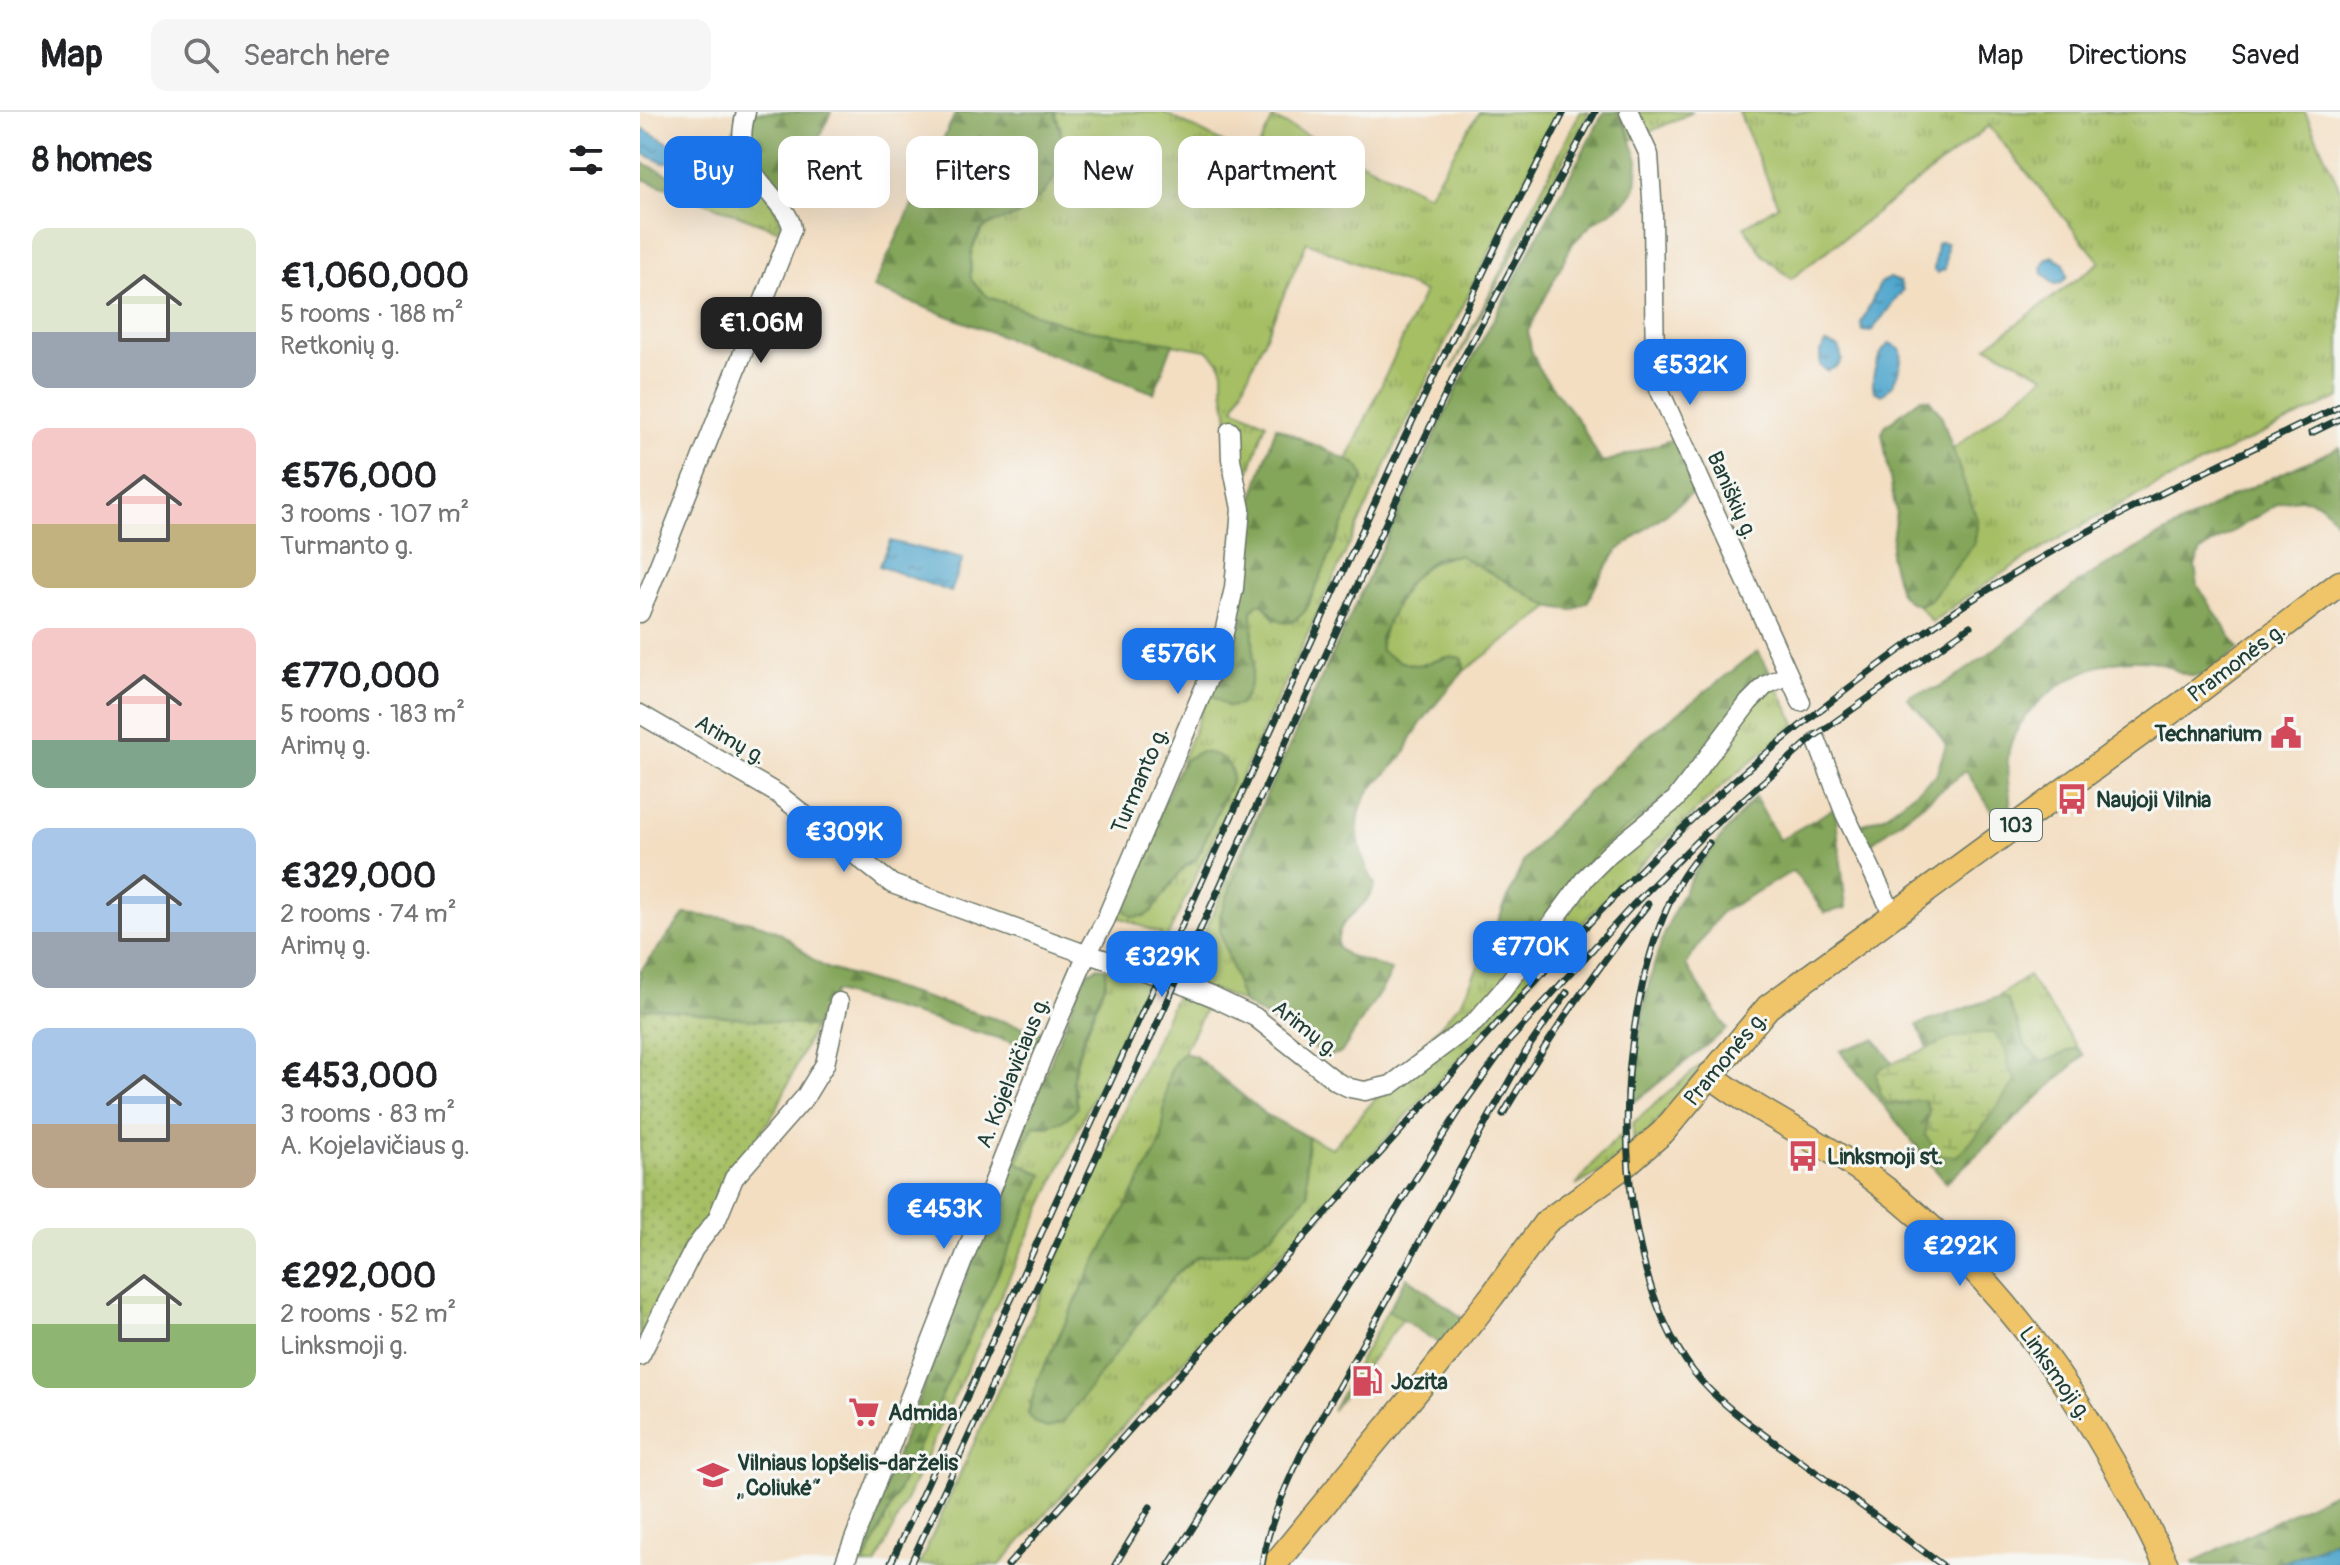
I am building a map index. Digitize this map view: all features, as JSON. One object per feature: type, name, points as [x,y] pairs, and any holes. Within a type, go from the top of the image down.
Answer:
[{"type":"main road","name":"Pramonės g.","points":[[1274,1565],[1454,1344],[1546,1222],[1635,1158],[1663,1132],[1768,1007],[2187,700],[2340,583]]},
{"type":"main road","name":"Linksmoji g.","points":[[1710,1075],[1867,1174],[1909,1206],[1965,1258],[2032,1335],[2059,1372],[2122,1476],[2163,1559]]},
{"type":"street","points":[[640,613],[792,229],[788,215],[757,178],[743,154],[741,140],[746,112]]},
{"type":"street","name":"Baniškių g.","points":[[1629,112],[1649,155],[1655,370],[1659,389],[1801,702]]},
{"type":"street","name":"Turmanto g.","points":[[1087,954],[1105,921],[1220,651],[1234,588],[1241,509],[1231,459],[1230,431]]},
{"type":"street","name":"Arimų g.","points":[[640,714],[778,794],[892,884],[1213,997],[1255,1017],[1304,1058],[1350,1088],[1378,1090],[1391,1085],[1475,1022],[1503,990],[1586,877],[1610,853],[1675,800],[1749,702],[1766,685],[1788,675]]},
{"type":"street","points":[[1817,741],[1845,814],[1893,915]]},
{"type":"street","name":"A. Kojelavičiaus g.","points":[[844,1565],[1037,1071],[1087,954]]},
{"type":"street","points":[[640,1356],[694,1249],[717,1219],[734,1178],[805,1097],[825,1064],[839,1002]]},
{"type":"green space","points":[[754,112],[831,112],[820,136],[778,136],[778,190],[762,172],[762,136],[750,136]]},
{"type":"green space","points":[[956,112],[1054,112],[1061,136],[1054,136],[1054,177],[1038,198],[1038,136],[945,136]]},
{"type":"green space","points":[[1054,112],[1163,112],[1210,136],[1178,136],[1178,208],[1365,208],[1365,164],[1428,195],[1479,112],[1558,112],[1398,439],[1154,966],[1149,964],[1161,934],[1114,915],[1126,889],[1176,876],[1193,863],[1232,780],[1232,769],[1187,758],[1179,768],[1209,693],[1251,683],[1252,610],[1257,604],[1263,604],[1275,620],[1354,463],[1347,460],[1424,292],[1307,242],[1234,408],[1266,423],[1247,479],[1243,480],[1230,431],[1223,371],[1219,361],[1207,350],[1072,327],[988,297],[971,280],[971,251],[982,230],[1027,208],[1038,208],[1038,198],[1045,192],[1054,157],[1054,208],[1162,208],[1162,136],[1059,136],[1061,129]]},
{"type":"green space","points":[[1580,112],[1589,112],[1452,369]]},
{"type":"green space","points":[[1604,112],[1620,112],[1638,160],[1636,188],[1624,203],[1593,223],[1573,243],[1528,331],[1531,350],[1540,371],[1580,423],[1602,463],[1674,439],[1694,492],[1617,551],[1588,601],[1573,610],[1551,607],[1459,555],[1437,558],[1406,585],[1380,638],[1381,651],[1413,665],[1457,657],[1463,659],[1464,671],[1425,718],[1403,756],[1373,787],[1360,810],[1360,848],[1375,884],[1365,902],[1341,928],[1338,948],[1347,955],[1391,970],[1341,1053],[1327,1056],[1243,1003],[1220,931],[1220,916],[1264,800],[1459,384]]},
{"type":"green space","points":[[1620,112],[1693,112],[1632,140]]},
{"type":"green space","points":[[1739,112],[2305,112],[2340,189],[2340,397],[2182,473],[2079,527],[1979,588],[1932,622],[1918,605],[1930,600],[1974,544],[1978,523],[1952,450],[2045,376],[1987,346],[2100,262],[1989,126],[1791,279],[1764,256],[1744,227],[1778,205]]},
{"type":"green space","points":[[1273,118],[1309,136],[1264,136]]},
{"type":"green space","points":[[737,125],[742,136],[730,136]]},
{"type":"green space","points":[[640,162],[664,172],[664,187],[640,178]]},
{"type":"green space","points":[[762,180],[781,222],[777,230],[720,208],[762,208]]},
{"type":"green space","points":[[911,208],[1027,208],[1022,213],[989,225],[976,238],[971,255],[971,280],[988,297],[1072,327],[1173,343],[1154,393],[873,288]]},
{"type":"green space","points":[[1921,398],[1929,399],[1941,415],[1978,523],[1974,544],[1930,600],[1918,605],[1900,593],[1890,555],[1896,512],[1882,433],[1885,426]]},
{"type":"green space","points":[[1276,427],[1354,463],[1364,477],[1306,610],[1288,623],[1278,619],[1263,604],[1257,604],[1252,610],[1253,672],[1240,705],[1228,707],[1209,693],[1237,607],[1245,572],[1252,500]]},
{"type":"green space","points":[[2340,447],[2340,527],[2321,505],[2308,499],[2291,500],[2279,503],[2201,551],[2195,566],[2198,586],[2239,649],[2199,676],[2184,674],[2147,660],[2116,662],[2077,675],[2041,700],[2016,732],[2009,750],[2008,767],[2012,817],[2001,825],[1966,771],[1869,845],[1858,826],[1886,815],[1936,775],[1946,745],[1907,698],[1950,681],[2101,568],[2234,495]]},
{"type":"green space","points":[[1459,555],[1551,607],[1464,671],[1463,659],[1457,657],[1413,665],[1381,651],[1385,628],[1416,574],[1433,562]]},
{"type":"green space","points":[[1758,651],[1768,669],[1745,691],[1708,748],[1671,794],[1598,850],[1525,948],[1487,947],[1524,860],[1549,831],[1634,747]]},
{"type":"green space","points":[[1768,669],[1796,724],[1721,787],[1600,904],[1000,1565],[919,1565],[1264,800],[1220,916],[1220,931],[1243,1003],[1215,990],[1183,1053],[1175,1061],[1167,1083],[1161,1143],[1091,1270],[1038,1379],[1028,1413],[1036,1424],[1048,1428],[1176,1274],[1197,1257],[1247,1250],[1308,1194],[1308,1137],[1332,1148],[1462,1001],[1487,947],[1515,950],[1598,850]]},
{"type":"green space","points":[[1199,752],[1223,758],[1230,767],[1232,780],[1197,858],[1184,867],[1152,911],[1145,916],[1132,917],[1124,909],[1126,889],[1179,768],[1187,758]]},
{"type":"green space","points":[[1755,797],[1779,840],[1835,808],[1846,908],[1825,913],[1793,871],[1720,913],[1686,965],[1727,1029],[1633,1103],[1643,1011],[1668,924],[1697,869]]},
{"type":"green space","points":[[685,914],[753,922],[778,932],[829,969],[1043,1033],[1037,1049],[834,992],[814,1027],[655,1008],[640,1010],[640,971]]},
{"type":"green space","points":[[1098,967],[1106,968],[1106,979],[1075,1065],[1073,1081],[1077,1108],[1058,1123],[1034,1125],[1017,1162],[1043,1175],[864,1565],[854,1565],[1081,983],[1088,972]]},
{"type":"green space","points":[[1106,968],[1148,978],[876,1565],[864,1565],[1043,1175],[1017,1162],[1034,1125],[1050,1127],[1077,1095],[1072,1081],[1106,979]]},
{"type":"green space","points":[[2028,976],[2078,1048],[2041,1061],[2026,1046],[2007,1000],[1998,997]]},
{"type":"green space","points":[[1998,997],[2007,999],[2026,1046],[2041,1061],[2078,1048],[2084,1055],[1946,1183],[1840,1051],[1875,1039],[1893,1063],[1876,1074],[1880,1093],[1888,1104],[1924,1099],[1929,1110],[1926,1122],[2015,1079],[2008,1070],[2006,1050],[1952,1038],[1928,1048],[1917,1025]]},
{"type":"green space","points":[[655,1008],[814,1027],[776,1110],[726,1183],[640,1350],[640,1010]]},
{"type":"green space","points":[[1995,1033],[2006,1050],[2008,1069],[2016,1080],[1976,1136],[1957,1156],[1940,1155],[1925,1135],[1929,1110],[1925,1100],[1888,1104],[1880,1093],[1876,1074],[1881,1068],[1952,1038]]},
{"type":"green space","points":[[1183,1053],[1195,1056],[1265,1114],[1308,1137],[1308,1194],[1273,1234],[1247,1250],[1197,1257],[1177,1273],[1063,1422],[1048,1428],[1036,1424],[1028,1414],[1038,1379],[1091,1270],[1161,1143],[1167,1083],[1175,1061]]},
{"type":"green space","points":[[1706,1063],[1634,1150],[1633,1123]]},
{"type":"green space","points":[[1624,1132],[1625,1157],[1576,1186],[1599,1156]]},
{"type":"green space","points":[[1407,1277],[1465,1320],[1443,1346],[1388,1310]]},
{"type":"green space","points":[[1388,1310],[1403,1319],[1332,1411]]},
{"type":"green space","points":[[2340,1489],[2340,1538],[2278,1565],[2195,1565],[2193,1562]]},
{"type":"water","points":[[640,127],[664,140],[664,163],[640,152]]},
{"type":"water","points":[[1947,243],[1945,269],[1937,273],[1934,270],[1937,244]]},
{"type":"water","points":[[2053,256],[2064,263],[2067,277],[2062,283],[2054,284],[2043,274],[2044,263]]},
{"type":"water","points":[[1890,278],[1900,282],[1903,290],[1871,332],[1863,331],[1861,323],[1881,282]]},
{"type":"water","points":[[1826,343],[1839,347],[1842,360],[1838,366],[1827,371],[1820,365],[1820,352]]},
{"type":"water","points":[[1890,343],[1901,350],[1901,362],[1894,381],[1882,395],[1874,391],[1874,372],[1882,352]]},
{"type":"water","points":[[890,541],[963,559],[951,592],[879,566]]},
{"type":"water","points":[[2340,1538],[2340,1565],[2278,1565]]},
{"type":"railway","points":[[890,1565],[1402,443],[1506,225],[1564,112]]},
{"type":"railway","points":[[910,1565],[1421,446],[1459,366],[1595,112]]},
{"type":"railway","points":[[1008,1565],[1552,963],[1666,844],[1732,783],[1839,695],[1923,633],[2023,568],[2127,511],[2340,406]]},
{"type":"railway","points":[[2311,433],[2340,419]]},
{"type":"railway","points":[[1169,1565],[1461,1108],[1509,1041],[1633,905],[1703,835],[1815,736],[1970,626]]},
{"type":"railway","points":[[1709,843],[1677,887],[1655,939],[1639,1000],[1630,1065],[1627,1132],[1632,1199],[1644,1263],[1664,1322],[1703,1383],[1755,1428],[1942,1565]]},
{"type":"railway","points":[[1503,1114],[1572,1006],[1648,904]]},
{"type":"railway","points":[[1262,1565],[1272,1522],[1301,1454],[1526,1051],[1567,992]]},
{"type":"railway","points":[[1115,1565],[1150,1507]]},
{"type":"place","name":"Technarium","points":[[2286,733]]},
{"type":"place","name":"Naujoji Vilnia","points":[[2072,799]]},
{"type":"place","name":"Linksmoji st.","points":[[1803,1156]]},
{"type":"place","name":"Jozita","points":[[1367,1381]]},
{"type":"place","name":"Admida","points":[[864,1412]]},
{"type":"place","name":"Vilniaus lopšelis-darželis „Coliukė“","points":[[713,1475]]}]
